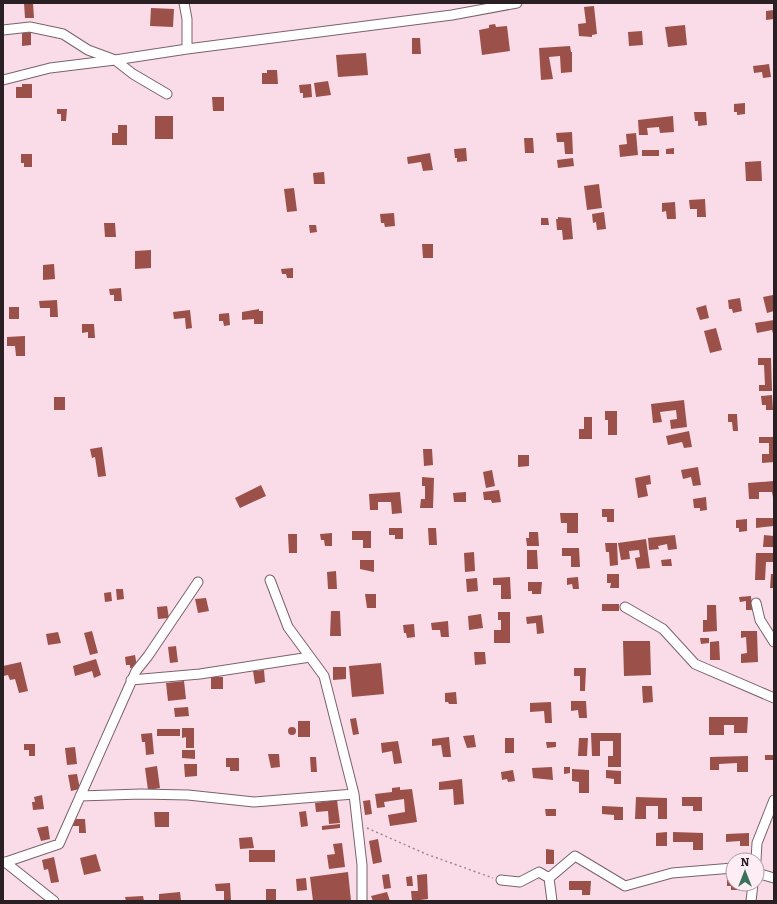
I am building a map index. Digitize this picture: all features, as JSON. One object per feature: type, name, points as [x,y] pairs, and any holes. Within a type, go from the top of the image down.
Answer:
[{"type":"street","points":[[184,3],[187,19],[187,49]]},
{"type":"street","points":[[3,80],[50,68],[445,16],[517,3]]},
{"type":"street","points":[[3,30],[30,27],[63,34],[88,50],[115,60],[133,74],[167,94]]},
{"type":"street","points":[[270,580],[288,627],[324,676],[354,794],[362,865],[362,901]]},
{"type":"street","points":[[4,862],[59,844],[136,670],[148,656],[198,582]]},
{"type":"street","points":[[756,603],[760,620],[774,642]]},
{"type":"street","points":[[625,607],[663,629],[695,664],[774,698]]},
{"type":"street","points":[[131,680],[200,674],[310,657]]},
{"type":"street","points":[[80,796],[141,794],[188,795],[254,802],[354,794]]},
{"type":"street","points":[[756,852],[757,843],[774,800]]},
{"type":"street","points":[[549,878],[575,856],[625,886],[672,873],[725,869]]},
{"type":"street","points":[[4,862],[54,901]]},
{"type":"street","points":[[501,880],[520,882],[539,872],[549,878]]},
{"type":"street","points":[[549,878],[552,901]]},
{"type":"path","points":[[358,824],[426,854],[501,880]]},
{"type":"building","points":[[24,3],[33,3],[34,18],[25,18]]},
{"type":"building","points":[[594,6],[597,34],[592,35],[592,37],[579,36],[578,24],[586,23],[584,7]]},
{"type":"building","points":[[151,8],[174,9],[173,27],[150,26]]},
{"type":"building","points":[[774,10],[774,19],[766,20],[766,11]]},
{"type":"building","points":[[495,24],[496,27],[507,26],[510,51],[482,55],[479,30],[489,28],[489,25]]},
{"type":"building","points":[[685,25],[687,45],[668,47],[665,27]]},
{"type":"building","points":[[642,31],[643,45],[629,46],[628,32]]},
{"type":"building","points":[[31,32],[31,45],[22,46],[22,33]]},
{"type":"building","points":[[412,38],[420,38],[421,54],[412,54]]},
{"type":"building","points":[[570,46],[572,52],[572,72],[561,73],[560,56],[549,57],[553,79],[541,80],[539,48]]},
{"type":"building","points":[[366,53],[368,75],[338,77],[336,55]]},
{"type":"building","points":[[769,64],[771,77],[763,78],[762,72],[754,73],[753,66]]},
{"type":"building","points":[[267,70],[277,70],[278,84],[262,84],[262,73],[267,73]]},
{"type":"building","points":[[328,81],[331,95],[316,97],[314,83]]},
{"type":"building","points":[[22,84],[32,84],[32,98],[16,98],[16,87],[22,87]]},
{"type":"building","points":[[311,84],[312,97],[303,98],[303,93],[300,93],[299,85]]},
{"type":"building","points":[[212,97],[224,97],[224,111],[213,111]]},
{"type":"building","points":[[745,103],[745,114],[737,115],[737,112],[734,112],[734,104]]},
{"type":"building","points":[[57,109],[67,109],[66,121],[61,121],[61,114],[57,114]]},
{"type":"building","points":[[694,112],[706,112],[707,125],[698,126],[698,121],[695,121]]},
{"type":"building","points":[[155,116],[173,116],[173,139],[155,139]]},
{"type":"building","points":[[673,116],[674,132],[660,133],[659,127],[647,128],[648,135],[639,135],[638,120]]},
{"type":"building","points":[[118,125],[127,125],[127,145],[112,145],[112,133],[118,133]]},
{"type":"building","points":[[572,132],[573,154],[565,154],[564,142],[557,142],[556,133]]},
{"type":"building","points":[[636,133],[638,155],[620,157],[619,145],[627,144],[626,134]]},
{"type":"building","points":[[524,138],[533,138],[534,153],[525,153]]},
{"type":"building","points":[[466,148],[467,161],[457,162],[454,149]]},
{"type":"building","points":[[674,148],[674,154],[666,154],[666,149]]},
{"type":"building","points":[[642,150],[659,150],[659,156],[642,156]]},
{"type":"building","points":[[430,153],[433,170],[423,171],[421,162],[408,164],[407,157]]},
{"type":"building","points":[[21,154],[32,154],[32,167],[24,167],[24,163],[21,163]]},
{"type":"building","points":[[573,158],[574,166],[558,168],[557,160]]},
{"type":"building","points":[[761,161],[762,181],[746,181],[745,162]]},
{"type":"building","points":[[324,172],[325,184],[314,184],[313,173]]},
{"type":"building","points":[[599,184],[602,208],[587,210],[584,186]]},
{"type":"building","points":[[294,188],[297,211],[287,212],[284,189]]},
{"type":"building","points":[[705,199],[706,217],[697,217],[697,209],[690,209],[689,200]]},
{"type":"building","points":[[675,202],[676,219],[667,219],[666,211],[662,212],[662,203]]},
{"type":"building","points":[[604,212],[606,229],[597,230],[596,222],[593,223],[592,214]]},
{"type":"building","points":[[394,213],[395,226],[385,227],[384,223],[381,223],[380,214]]},
{"type":"building","points":[[558,217],[571,218],[573,239],[563,240],[562,230],[557,230],[556,219],[558,219]]},
{"type":"building","points":[[541,218],[548,218],[549,225],[541,225]]},
{"type":"building","points":[[104,223],[115,223],[116,237],[105,237]]},
{"type":"building","points":[[309,225],[316,225],[317,232],[310,233]]},
{"type":"building","points":[[422,244],[433,244],[433,258],[423,258]]},
{"type":"building","points":[[151,250],[151,268],[135,269],[135,251]]},
{"type":"building","points":[[54,264],[55,279],[43,280],[43,265]]},
{"type":"building","points":[[293,268],[293,278],[287,278],[286,274],[282,274],[281,269]]},
{"type":"building","points":[[121,288],[122,301],[114,301],[114,295],[110,295],[109,289]]},
{"type":"building","points":[[773,295],[774,311],[767,313],[763,297]]},
{"type":"building","points":[[740,298],[742,311],[733,313],[732,309],[729,309],[728,300]]},
{"type":"building","points":[[57,300],[58,317],[50,317],[50,308],[40,308],[39,301]]},
{"type":"building","points":[[706,305],[709,318],[700,320],[696,308]]},
{"type":"building","points":[[9,307],[19,307],[19,319],[9,319]]},
{"type":"building","points":[[259,309],[259,311],[263,311],[263,324],[254,324],[254,319],[242,320],[242,312]]},
{"type":"building","points":[[190,310],[192,328],[186,329],[185,318],[174,319],[173,312]]},
{"type":"building","points":[[229,313],[230,325],[224,326],[223,321],[219,321],[219,314]]},
{"type":"building","points":[[774,320],[774,337],[772,330],[757,333],[755,323]]},
{"type":"building","points":[[82,324],[94,324],[95,338],[88,338],[88,332],[82,333]]},
{"type":"building","points":[[716,328],[722,350],[710,353],[704,331]]},
{"type":"building","points":[[25,336],[25,356],[16,356],[15,346],[7,346],[7,337]]},
{"type":"building","points":[[758,358],[771,358],[772,391],[759,391],[759,385],[765,385],[764,365],[758,365]]},
{"type":"building","points":[[772,395],[773,410],[766,410],[766,405],[762,405],[761,396]]},
{"type":"building","points":[[54,397],[65,397],[65,410],[54,410]]},
{"type":"building","points":[[684,400],[687,427],[671,429],[670,420],[677,419],[676,410],[660,412],[662,422],[653,423],[651,404]]},
{"type":"building","points":[[605,411],[617,411],[617,435],[608,435],[608,420],[605,420]]},
{"type":"building","points":[[728,414],[737,414],[738,431],[733,431],[732,422],[728,422]]},
{"type":"building","points":[[584,417],[592,417],[592,439],[579,439],[579,429],[584,429]]},
{"type":"building","points":[[689,431],[692,447],[684,448],[682,442],[668,445],[666,436]]},
{"type":"building","points":[[759,437],[774,437],[774,462],[762,463],[762,454],[769,454],[769,443],[759,443]]},
{"type":"building","points":[[102,447],[106,476],[98,477],[95,457],[92,458],[90,449]]},
{"type":"building","points":[[423,449],[432,449],[433,465],[424,466]]},
{"type":"building","points":[[518,455],[529,455],[529,466],[518,467]]},
{"type":"building","points":[[698,467],[701,485],[693,486],[691,477],[683,479],[681,470]]},
{"type":"building","points":[[492,470],[495,486],[486,488],[483,472]]},
{"type":"building","points":[[650,475],[651,484],[646,485],[648,496],[638,498],[635,478]]},
{"type":"building","points":[[422,477],[434,478],[433,508],[420,508],[421,499],[425,499],[425,486],[422,486]]},
{"type":"building","points":[[774,481],[774,502],[772,492],[759,492],[759,499],[749,499],[748,483]]},
{"type":"building","points":[[261,485],[266,496],[240,508],[235,498]]},
{"type":"building","points":[[499,490],[501,502],[492,503],[491,500],[484,500],[483,492]]},
{"type":"building","points":[[400,492],[402,513],[392,514],[391,502],[378,502],[378,510],[370,510],[369,494]]},
{"type":"building","points":[[466,492],[466,502],[454,502],[453,493]]},
{"type":"building","points":[[706,497],[707,510],[700,511],[700,508],[694,508],[693,499]]},
{"type":"building","points":[[602,509],[614,509],[614,522],[607,522],[607,517],[602,517]]},
{"type":"building","points":[[560,513],[578,513],[578,533],[567,533],[567,523],[561,523]]},
{"type":"building","points":[[756,518],[774,518],[774,526],[756,528]]},
{"type":"building","points":[[747,519],[747,531],[739,532],[739,528],[736,528],[736,520]]},
{"type":"building","points":[[389,528],[403,528],[403,539],[395,539],[395,535],[389,535]]},
{"type":"building","points":[[428,528],[436,528],[437,545],[429,545]]},
{"type":"building","points":[[352,531],[371,531],[371,548],[363,548],[363,540],[352,540]]},
{"type":"building","points":[[529,532],[538,532],[539,546],[527,546],[526,538],[529,538]]},
{"type":"building","points":[[332,533],[332,546],[325,546],[324,540],[321,540],[320,534]]},
{"type":"building","points":[[288,534],[297,534],[297,553],[289,553]]},
{"type":"building","points":[[675,535],[677,549],[668,550],[667,544],[658,546],[659,549],[649,550],[648,538]]},
{"type":"building","points":[[764,535],[774,536],[774,547],[763,547]]},
{"type":"building","points":[[646,539],[650,568],[637,569],[635,558],[640,557],[639,550],[629,551],[630,559],[621,560],[618,543]]},
{"type":"building","points":[[605,543],[617,543],[618,565],[610,566],[609,552],[606,552]]},
{"type":"building","points":[[562,548],[579,548],[580,567],[571,567],[571,556],[562,556]]},
{"type":"building","points":[[527,550],[537,550],[538,569],[527,569]]},
{"type":"building","points":[[474,552],[475,571],[465,572],[464,553]]},
{"type":"building","points":[[756,553],[774,553],[774,562],[766,562],[765,580],[755,580]]},
{"type":"building","points":[[671,559],[672,566],[662,566],[661,560]]},
{"type":"building","points":[[360,560],[374,560],[374,572],[360,569]]},
{"type":"building","points":[[336,571],[337,589],[328,589],[327,572]]},
{"type":"building","points":[[607,574],[619,574],[619,588],[610,588],[611,583],[607,583]]},
{"type":"building","points":[[771,574],[774,574],[774,588],[770,588]]},
{"type":"building","points":[[510,577],[511,599],[501,599],[501,585],[493,585],[493,578]]},
{"type":"building","points":[[578,577],[579,589],[573,589],[572,584],[567,585],[567,578]]},
{"type":"building","points":[[477,578],[478,591],[467,592],[466,579]]},
{"type":"building","points":[[528,582],[542,582],[541,594],[532,594],[532,591],[528,591]]},
{"type":"building","points":[[116,589],[123,589],[124,599],[117,600]]},
{"type":"building","points":[[111,592],[112,601],[105,602],[104,593]]},
{"type":"building","points":[[365,594],[376,594],[376,608],[367,608]]},
{"type":"building","points":[[751,596],[752,610],[746,610],[746,601],[740,602],[739,597]]},
{"type":"building","points":[[206,598],[209,611],[198,613],[195,599]]},
{"type":"building","points":[[602,604],[619,604],[619,611],[602,611]]},
{"type":"building","points":[[707,605],[716,605],[717,631],[703,632],[703,620],[707,620]]},
{"type":"building","points":[[167,606],[169,618],[158,619],[157,607]]},
{"type":"building","points":[[331,611],[340,611],[341,636],[330,636]]},
{"type":"building","points":[[498,612],[510,612],[510,643],[494,643],[494,630],[501,630],[501,620],[498,620]]},
{"type":"building","points":[[481,614],[483,628],[469,630],[468,616]]},
{"type":"building","points":[[542,615],[544,633],[537,634],[536,623],[527,624],[526,617]]},
{"type":"building","points":[[448,621],[449,637],[441,637],[440,630],[432,630],[431,623]]},
{"type":"building","points":[[414,624],[415,637],[407,638],[406,633],[404,633],[403,625]]},
{"type":"building","points":[[92,631],[98,653],[90,655],[84,633]]},
{"type":"building","points":[[741,631],[757,631],[758,662],[741,663],[741,654],[747,653],[746,637],[741,638]]},
{"type":"building","points":[[58,632],[61,643],[48,645],[46,634]]},
{"type":"building","points":[[700,638],[709,638],[709,643],[701,644]]},
{"type":"building","points":[[623,641],[650,641],[651,675],[624,676]]},
{"type":"building","points":[[719,641],[720,660],[710,660],[710,642]]},
{"type":"building","points":[[176,646],[178,662],[170,663],[168,647]]},
{"type":"building","points":[[474,652],[485,652],[486,664],[475,665]]},
{"type":"building","points":[[135,655],[137,667],[130,668],[130,665],[126,665],[125,657]]},
{"type":"building","points":[[96,659],[101,675],[94,678],[92,671],[75,676],[73,666]]},
{"type":"building","points":[[21,662],[28,691],[19,693],[15,679],[10,680],[8,675],[3,676],[3,666]]},
{"type":"building","points":[[381,663],[384,694],[352,697],[349,666]]},
{"type":"building","points":[[333,667],[346,667],[346,679],[333,680]]},
{"type":"building","points":[[574,668],[586,668],[585,691],[580,691],[580,676],[574,676]]},
{"type":"building","points":[[264,670],[265,682],[255,684],[253,671]]},
{"type":"building","points":[[211,677],[223,677],[223,689],[211,689]]},
{"type":"building","points":[[184,681],[186,699],[168,701],[166,683]]},
{"type":"building","points":[[642,686],[652,686],[653,702],[643,703]]},
{"type":"building","points":[[456,692],[457,704],[449,704],[448,702],[445,702],[445,693]]},
{"type":"building","points":[[571,701],[586,701],[587,718],[579,718],[578,710],[571,711]]},
{"type":"building","points":[[551,702],[552,723],[545,723],[544,711],[530,712],[530,703]]},
{"type":"building","points":[[188,707],[189,716],[175,717],[174,708]]},
{"type":"building","points":[[709,717],[748,717],[747,733],[734,733],[734,725],[724,725],[724,735],[709,735]]},
{"type":"building","points":[[356,718],[359,734],[353,735],[350,719]]},
{"type":"building","points":[[298,721],[310,721],[310,737],[298,737]]},
{"type":"building","points":[[292,727],[295,728],[295,734],[292,735],[289,734],[288,731],[289,728]]},
{"type":"building","points":[[182,728],[194,728],[194,748],[186,748],[186,737],[182,738]]},
{"type":"building","points":[[157,729],[180,729],[180,736],[157,736]]},
{"type":"building","points":[[152,733],[154,754],[146,755],[145,742],[142,742],[141,734]]},
{"type":"building","points":[[591,733],[621,733],[621,767],[608,767],[608,756],[613,756],[613,741],[600,741],[600,756],[592,756]]},
{"type":"building","points":[[474,735],[476,747],[467,748],[463,736]]},
{"type":"building","points":[[449,737],[451,757],[443,757],[441,745],[432,746],[432,739]]},
{"type":"building","points":[[505,738],[514,738],[514,753],[505,753]]},
{"type":"building","points":[[579,738],[588,738],[587,756],[578,756]]},
{"type":"building","points":[[398,741],[402,763],[394,764],[392,751],[382,753],[381,743]]},
{"type":"building","points":[[546,742],[556,742],[556,747],[547,748]]},
{"type":"building","points":[[24,744],[35,744],[35,756],[29,756],[29,750],[24,750]]},
{"type":"building","points":[[75,747],[77,764],[67,765],[65,748]]},
{"type":"building","points":[[182,750],[195,750],[195,759],[182,758]]},
{"type":"building","points":[[268,754],[279,754],[280,767],[271,768]]},
{"type":"building","points":[[765,755],[774,755],[774,760],[765,760]]},
{"type":"building","points":[[748,756],[748,772],[737,772],[737,763],[719,764],[719,770],[710,770],[710,757]]},
{"type":"building","points":[[310,757],[316,757],[317,772],[311,772]]},
{"type":"building","points":[[226,758],[239,758],[239,771],[230,771],[230,767],[226,767]]},
{"type":"building","points":[[184,764],[197,764],[197,776],[185,777]]},
{"type":"building","points":[[157,766],[160,788],[148,790],[145,768]]},
{"type":"building","points":[[552,767],[553,780],[533,778],[532,768]]},
{"type":"building","points":[[564,767],[570,767],[570,773],[564,774]]},
{"type":"building","points":[[572,769],[589,770],[589,793],[579,793],[579,782],[572,781]]},
{"type":"building","points":[[513,770],[515,781],[508,782],[507,779],[502,780],[501,772]]},
{"type":"building","points":[[606,770],[621,771],[621,784],[614,784],[614,779],[606,778]]},
{"type":"building","points":[[77,774],[80,789],[71,791],[68,775]]},
{"type":"building","points":[[462,779],[464,804],[454,805],[453,789],[439,790],[439,782]]},
{"type":"building","points":[[400,787],[400,790],[412,789],[417,822],[390,826],[388,815],[405,812],[404,799],[384,802],[385,807],[377,808],[375,794],[392,792],[392,788]]},
{"type":"building","points":[[42,795],[44,809],[33,810],[32,802],[35,802],[34,797]]},
{"type":"building","points":[[636,797],[667,798],[667,819],[658,819],[658,806],[646,806],[646,819],[635,819]]},
{"type":"building","points":[[682,797],[702,797],[702,811],[693,811],[693,806],[682,806]]},
{"type":"building","points":[[337,800],[340,823],[329,824],[328,811],[316,812],[315,803]]},
{"type":"building","points":[[370,800],[372,814],[365,815],[363,801]]},
{"type":"building","points":[[602,806],[623,807],[623,820],[614,820],[614,815],[602,814]]},
{"type":"building","points":[[545,809],[556,809],[556,816],[546,816]]},
{"type":"building","points":[[306,811],[308,826],[301,827],[299,812]]},
{"type":"building","points":[[154,812],[169,812],[169,827],[155,827]]},
{"type":"building","points":[[72,819],[85,819],[86,833],[79,833],[79,826],[72,826]]},
{"type":"building","points":[[340,824],[340,828],[322,830],[322,826]]},
{"type":"building","points":[[48,826],[50,839],[41,841],[37,828]]},
{"type":"building","points":[[667,832],[667,846],[656,846],[656,833]]},
{"type":"building","points":[[673,832],[703,833],[703,850],[693,850],[693,842],[673,842]]},
{"type":"building","points":[[749,833],[749,846],[740,846],[740,841],[726,842],[726,834]]},
{"type":"building","points":[[252,837],[254,848],[240,849],[239,838]]},
{"type":"building","points":[[378,839],[382,862],[373,864],[369,841]]},
{"type":"building","points":[[342,843],[345,867],[329,869],[327,855],[335,854],[333,844]]},
{"type":"building","points":[[546,849],[554,850],[554,864],[546,864]]},
{"type":"building","points":[[249,850],[275,850],[275,862],[249,862]]},
{"type":"building","points":[[96,854],[101,871],[84,875],[80,858]]},
{"type":"building","points":[[54,857],[59,882],[51,883],[48,869],[44,870],[42,860]]},
{"type":"building","points":[[348,872],[351,901],[313,901],[310,877]]},
{"type":"building","points":[[389,874],[391,888],[384,889],[382,875]]},
{"type":"building","points":[[427,874],[428,899],[412,901],[411,891],[418,891],[417,875]]},
{"type":"building","points":[[412,876],[413,886],[407,886],[406,877]]},
{"type":"building","points":[[306,878],[307,890],[297,891],[296,879]]},
{"type":"building","points":[[569,881],[591,881],[590,895],[582,895],[582,890],[569,890]]},
{"type":"building","points":[[230,883],[231,901],[224,901],[224,891],[216,891],[215,884]]},
{"type":"building","points":[[266,889],[276,889],[276,901],[266,901]]},
{"type":"building","points":[[180,892],[181,901],[159,901],[159,894]]},
{"type":"building","points":[[387,892],[390,901],[373,901],[371,896]]},
{"type":"building","points":[[143,896],[144,901],[126,901],[125,897]]}]
